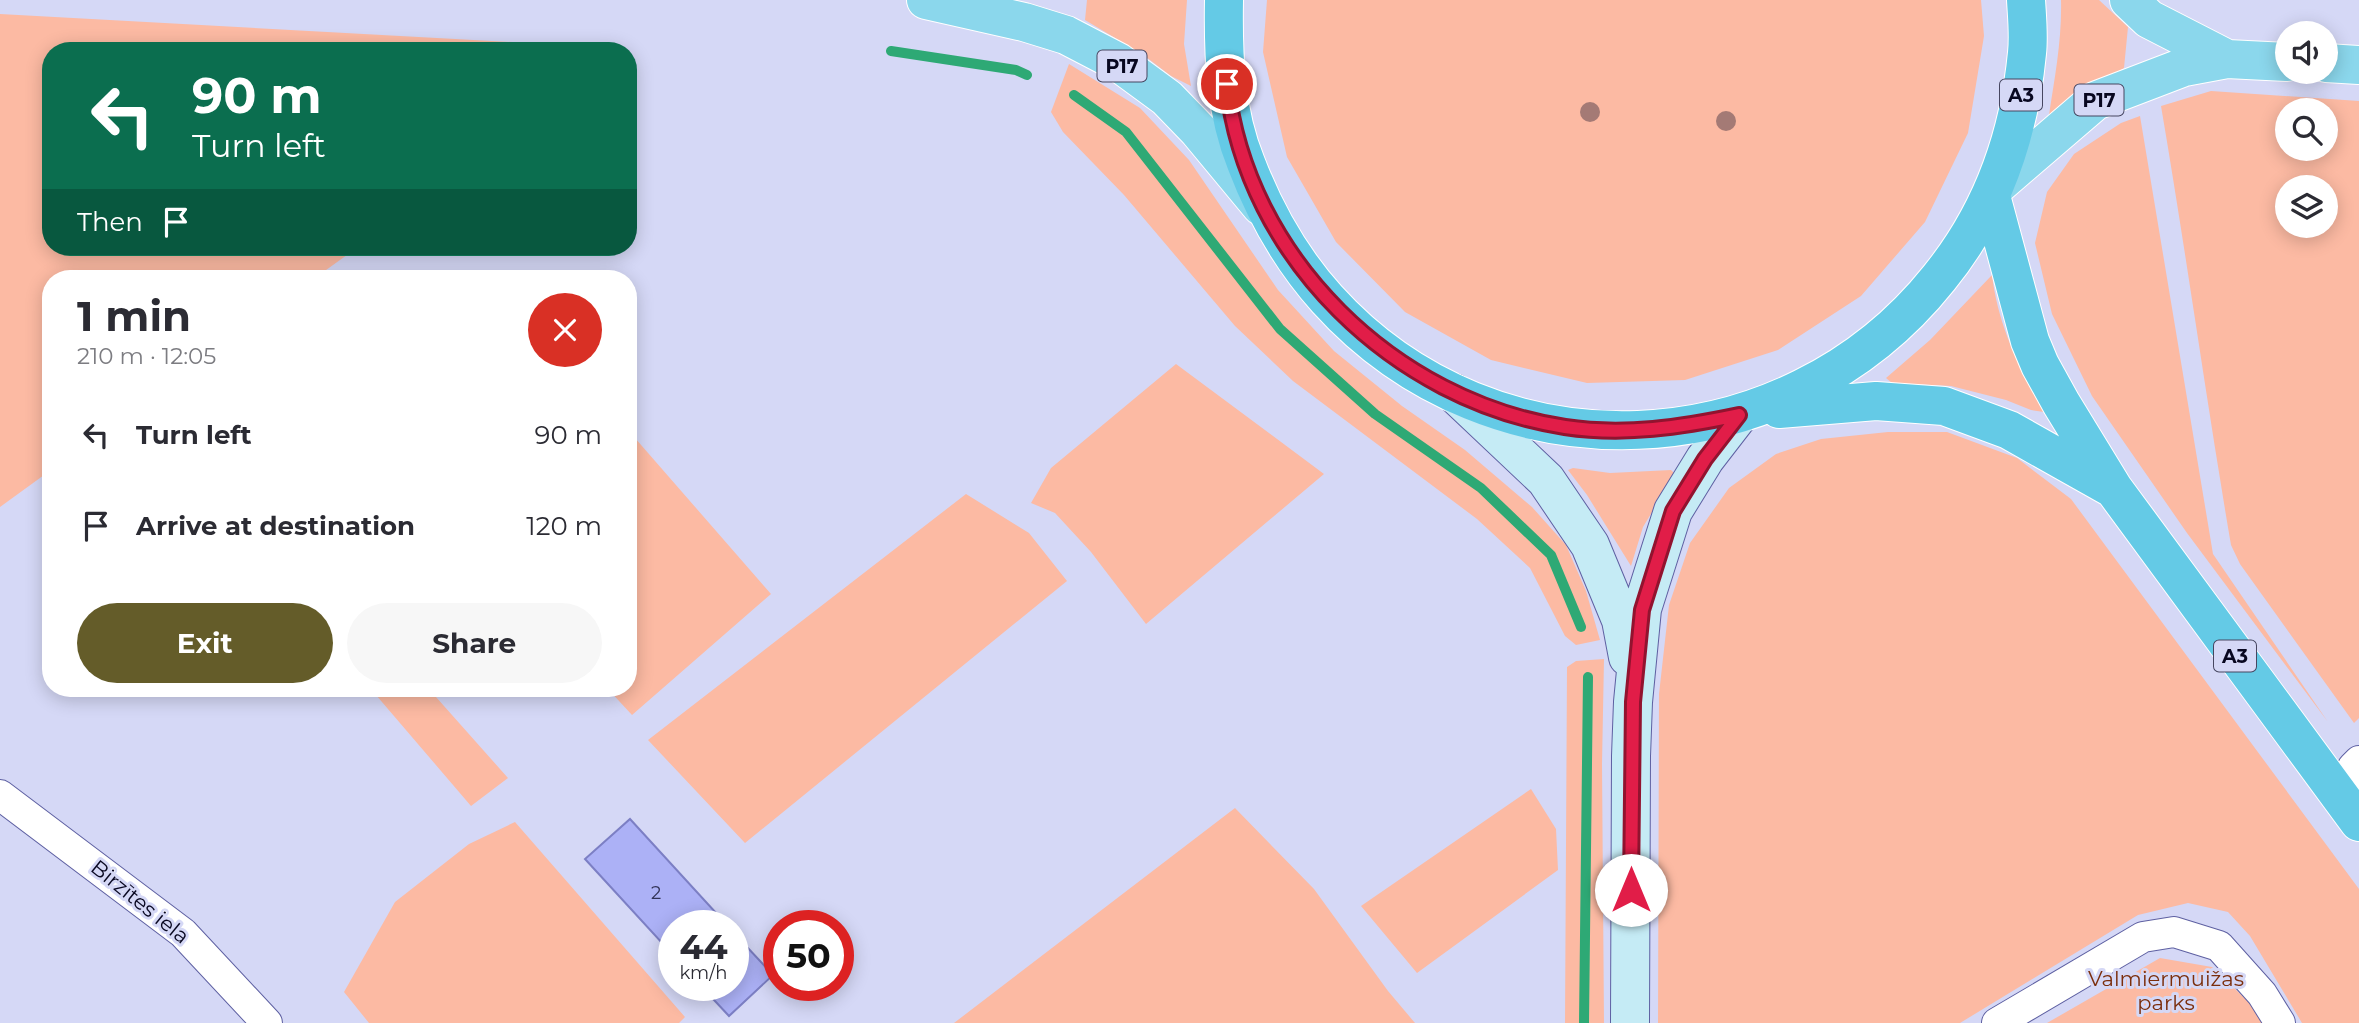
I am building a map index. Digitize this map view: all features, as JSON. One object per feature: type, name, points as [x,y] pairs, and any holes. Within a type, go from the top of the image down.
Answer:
[{"type":"highway","name":"A3","points":[[1224,0],[1223,46],[1229,104],[1244,160],[1268,214],[1295,259],[1328,300],[1366,336],[1408,368],[1454,393],[1508,414],[1566,427],[1624,431],[1683,427],[1746,413],[1876,401],[1944,406],[2009,430],[2113,488]]},
{"type":"highway","name":"A3","points":[[1746,413],[1813,385],[1869,349],[1918,305],[1959,254],[1993,192],[2017,120],[2028,50],[2026,0]]},
{"type":"highway","name":"A3","points":[[1993,192],[2018,301],[2035,353],[2062,403],[2113,488],[2349,809]]},
{"type":"main road","name":"P17","points":[[926,0],[1024,22],[1066,35],[1118,62],[1167,98],[1198,130],[1268,214]]},
{"type":"main road","name":"P17","points":[[2129,0],[2149,19],[2227,59]]},
{"type":"main road","name":"P17","points":[[1993,192],[2095,101],[2184,67],[2227,59],[2275,61]]},
{"type":"main road","points":[[2338,64],[2359,65]]},
{"type":"main road","points":[[1454,393],[1546,480],[1590,545],[1621,620],[1633,702]]},
{"type":"main road","points":[[1630,1023],[1633,702],[1642,610],[1673,511],[1705,459],[1746,413]]},
{"type":"street","points":[[2349,809],[2353,767],[2359,761]]},
{"type":"street","name":"Birzītes iela","points":[[0,795],[183,933],[267,1023]]},
{"type":"street","points":[[1997,1023],[2143,937],[2174,932],[2219,946],[2262,994],[2280,1023]]},
{"type":"green space","points":[[1087,0],[1187,0],[1184,44],[1191,86],[1085,20]]},
{"type":"green space","points":[[1267,0],[1981,0],[1984,36],[1968,133],[1925,222],[1861,296],[1778,350],[1685,380],[1587,383],[1491,360],[1405,312],[1336,242],[1287,157],[1263,52]]},
{"type":"green space","points":[[2061,0],[2099,0],[2128,27],[2124,68],[2049,115],[2056,72]]},
{"type":"green space","points":[[0,14],[512,42],[42,42],[42,256],[346,256],[326,270],[42,270],[42,477],[0,507]]},
{"type":"green space","points":[[1069,64],[1140,108],[1189,160],[1278,290],[1334,351],[1402,406],[1465,450],[1532,507],[1566,545],[1586,591],[1600,640],[1576,645],[1565,636],[1530,568],[1477,519],[1293,381],[1235,326],[1124,195],[1063,132],[1051,112]]},
{"type":"green space","points":[[2211,91],[2315,98],[2275,98],[2275,161],[2338,161],[2338,100],[2359,101],[2359,718],[2354,723],[2240,564],[2231,545],[2161,106]]},
{"type":"green space","points":[[2140,116],[2213,554],[2328,722],[2187,533],[2092,396],[2052,314],[2035,243],[2047,192],[2074,154],[2121,123]]},
{"type":"green space","points":[[1992,275],[2004,329],[2044,412],[1951,386],[1892,383],[1886,378],[1930,340]]},
{"type":"green space","points":[[1176,364],[1324,474],[1146,624],[1091,552],[1055,513],[1031,503],[1051,468]]},
{"type":"green space","points":[[1888,432],[1947,432],[2017,458],[2071,499],[2359,889],[2359,1023],[2302,1023],[2250,936],[2228,912],[2188,903],[2138,915],[1960,1023],[1658,1023],[1659,694],[1669,605],[1690,543],[1729,488],[1776,454],[1821,439]]},
{"type":"green space","points":[[637,440],[771,594],[632,715],[615,697],[637,697]]},
{"type":"green space","points":[[1573,468],[1610,473],[1671,470],[1675,474],[1643,527],[1631,566],[1587,495],[1568,470]]},
{"type":"green space","points":[[966,494],[1029,533],[1067,581],[745,843],[648,740]]},
{"type":"green space","points":[[1604,659],[1604,1023],[1565,1023],[1567,667],[1576,661]]},
{"type":"green space","points":[[378,697],[436,697],[508,778],[471,806]]},
{"type":"green space","points":[[1531,789],[1556,829],[1558,870],[1417,973],[1361,906]]},
{"type":"green space","points":[[1235,808],[1314,889],[1388,991],[1415,1023],[954,1023]]},
{"type":"green space","points":[[515,822],[658,986],[658,1001],[671,1001],[685,1017],[679,1023],[369,1023],[344,992],[395,902],[469,844]]},
{"type":"green space","name":"Valmiermuižas parks","points":[[2160,958],[2212,967],[2254,1007],[2263,1023],[2047,1023]]},
{"type":"building","points":[[630,819],[713,910],[658,910],[658,939],[585,859]]},
{"type":"building","points":[[749,949],[763,964],[763,984],[749,997]]},
{"type":"building","points":[[715,1001],[745,1001],[729,1016]]},
{"type":"waterway","points":[[891,51],[1016,70],[1027,75]]},
{"type":"waterway","points":[[1074,95],[1126,132],[1280,329],[1375,414],[1481,488],[1551,555],[1581,627]]},
{"type":"waterway","points":[[1584,1023],[1588,677]]},
{"type":"route","points":[[1227,84],[1229,104],[1244,160],[1268,214],[1295,259],[1328,300],[1366,336],[1408,368],[1454,393],[1508,414],[1566,427],[1624,431],[1683,427],[1739,415],[1705,459],[1673,511],[1642,610],[1633,702],[1631,890]]}]
